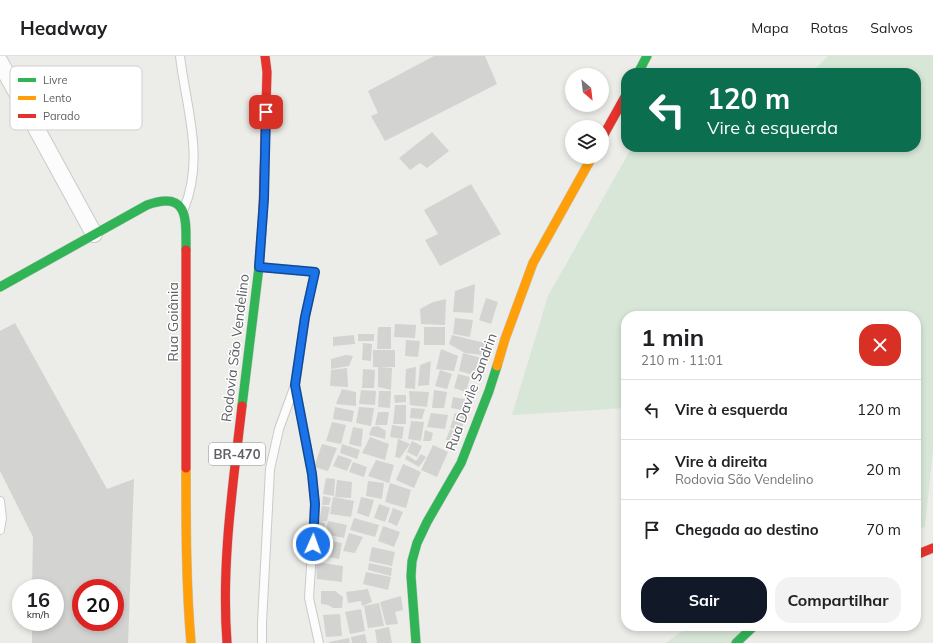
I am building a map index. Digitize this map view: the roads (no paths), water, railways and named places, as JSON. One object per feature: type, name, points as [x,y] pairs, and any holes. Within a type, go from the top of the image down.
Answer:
[{"type":"main road","name":"Rodovia São Vendelino","points":[[227,643],[225,616],[228,544],[235,465],[259,267],[264,199],[267,72],[265,56]]},
{"type":"main road","points":[[641,68],[647,56]]},
{"type":"main road","points":[[609,125],[621,103]]},
{"type":"main road","name":"Rua Davile Sandrin","points":[[416,643],[411,576],[412,561],[417,543],[427,522],[461,463],[489,391],[505,339],[533,264],[588,164]]},
{"type":"main road","points":[[0,287],[148,205],[161,200],[170,199],[178,204],[183,211]]},
{"type":"main road","name":"Rua Goiânia","points":[[183,211],[186,220],[186,541],[188,610],[191,643]]},
{"type":"main road","points":[[921,553],[933,548]]},
{"type":"main road","points":[[736,643],[749,631]]},
{"type":"street","points":[[0,62],[10,80]]},
{"type":"street","points":[[37,130],[94,234]]},
{"type":"lane","points":[[180,56],[192,126],[194,157],[193,180],[190,195],[183,211]]},
{"type":"lane","points":[[259,267],[315,272],[305,317],[295,385],[279,429],[270,469],[262,643]]},
{"type":"lane","points":[[295,385],[312,474],[315,504],[309,598],[319,643]]},
{"type":"lane","points":[[0,501],[2,518],[0,530]]}]
